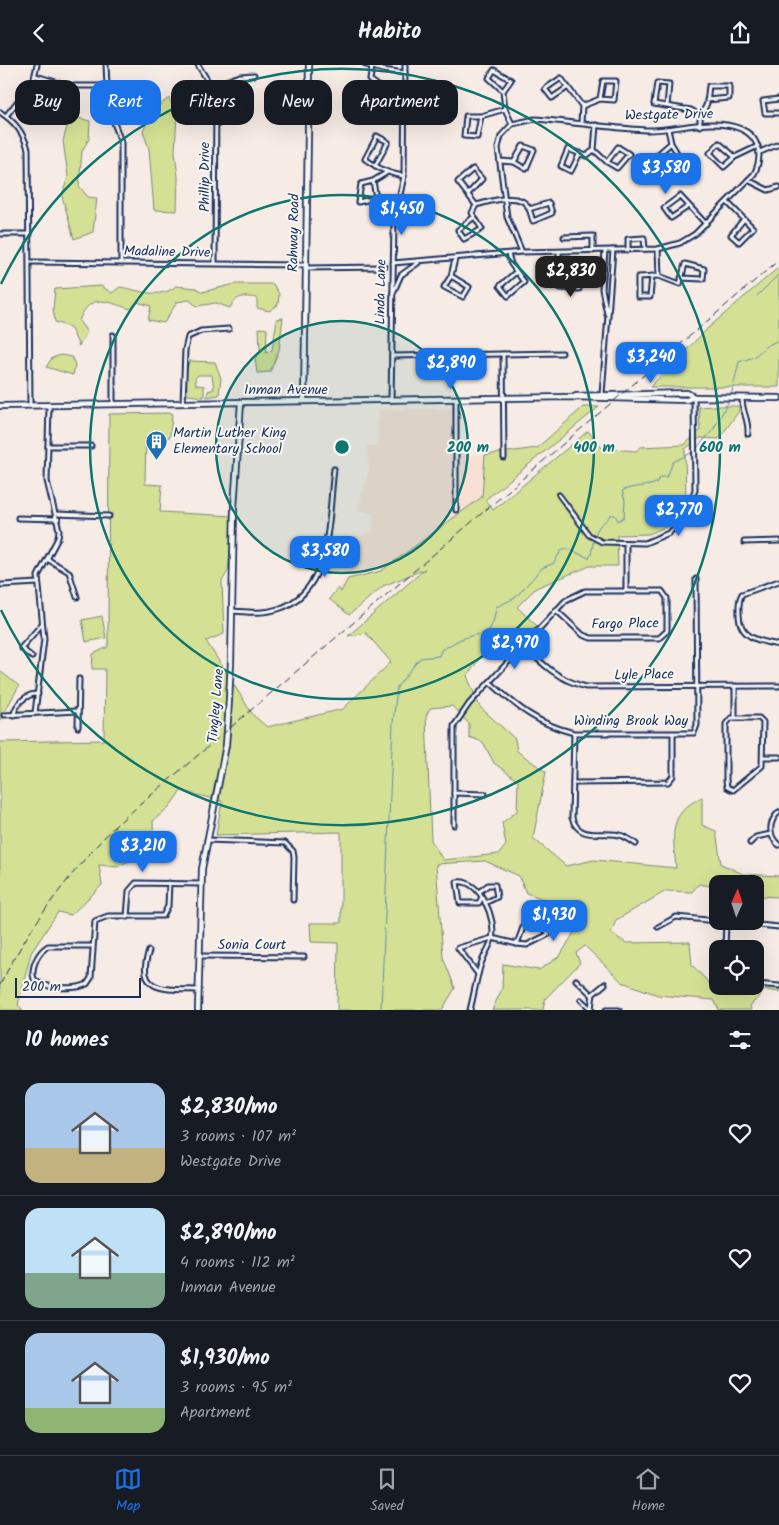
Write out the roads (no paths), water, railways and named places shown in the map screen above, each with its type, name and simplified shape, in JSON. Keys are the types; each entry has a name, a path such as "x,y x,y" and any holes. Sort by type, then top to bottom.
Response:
{"street":[{"path":"6,116 36,75 37,65"},
{"path":"106,65 106,80"},
{"name":"Phillip Drive","path":"198,65 207,80"},
{"name":"Rahway Road","path":"304,401 309,65"},
{"path":"366,65 405,73"},
{"name":"Linda Lane","path":"391,401 392,263 395,211 402,190 404,176 405,65"},
{"path":"370,80 372,67"},
{"path":"503,91 489,79 494,70 510,79 503,91 505,109 512,124 500,140 498,151 508,217 522,253"},
{"path":"36,75 69,86 90,86"},
{"path":"228,80 240,76 254,75"},
{"path":"568,87 552,98 545,89 561,78 568,87 582,106 581,123"},
{"path":"582,106 600,99 614,100 616,81 603,81 600,99"},
{"path":"667,106 668,84 657,83 654,104 667,106 691,109 699,115"},
{"path":"378,85 388,92 376,115 364,109 378,85"},
{"path":"700,126 699,115 707,100 709,86 729,86 729,98 707,100"},
{"path":"779,99 763,101 765,113 779,113"},
{"path":"481,116 477,137 464,136 466,116 481,116 505,109"},
{"path":"0,112 20,129 28,149 30,406"},
{"name":"Westgate Drive","path":"512,124 532,119 646,130 728,126 750,135 760,152"},
{"path":"115,125 121,142 121,262"},
{"name":"Phillip Drive","path":"215,263 216,125"},
{"path":"580,153 571,171 561,166 568,149 580,153 586,156 594,150 596,125"},
{"path":"668,129 672,143 679,156 663,166 656,157 672,143"},
{"path":"375,166 388,142 377,136 365,159 375,166 386,173 404,176"},
{"path":"734,157 719,143 710,153 724,167 734,157 758,146"},
{"path":"392,296 398,281 406,270 417,263 522,253 658,249 688,240 748,180 758,165 760,152 779,144"},
{"path":"500,161 514,162 526,169 534,150 523,146 514,162"},
{"path":"594,150 607,162 617,168 629,154 618,147 607,162"},
{"path":"468,194 482,179 473,169 458,183 476,205"},
{"path":"373,181 376,199 358,202 362,184 373,181 386,173"},
{"path":"748,180 768,190 779,187"},
{"path":"689,206 671,218 664,208 680,196 706,224"},
{"path":"476,205 506,199 522,201 529,209 533,221 552,213 548,203 529,209"},
{"path":"726,202 744,219 753,229 739,242 731,235 744,219"},
{"path":"474,217 458,230 464,239 482,229 472,213 476,205"},
{"path":"0,234 30,234"},
{"path":"564,237 593,236 593,251"},
{"path":"628,250 628,239 644,238 645,249"},
{"path":"658,249 660,276"},
{"path":"602,394 613,250"},
{"path":"604,251 602,289 608,319"},
{"path":"559,252 559,276 560,289 579,289 580,276 559,276"},
{"path":"508,254 516,272 524,282 508,296 500,286 516,272"},
{"path":"451,276 469,287 462,297 444,287 451,276 455,259"},
{"path":"392,263 433,261"},
{"name":"Madaline Drive","path":"30,262 215,263 384,267"},
{"path":"652,276 650,297 638,297 638,277 652,276 660,276 680,284 681,278 685,265 704,269 703,279 681,278"},
{"path":"183,403 185,350 188,337 201,331 229,329"},
{"path":"113,335 113,405"},
{"path":"503,353 504,458"},
{"path":"392,356 562,353"},
{"name":"Inman Avenue","path":"0,406 504,400 602,394 687,393 694,397"},
{"name":"Inman Avenue","path":"572,397 686,400 694,397 779,398"},
{"path":"559,495 591,537 596,540 608,543 644,543 657,540 669,533 684,519 695,491 694,397"},
{"path":"742,398 742,413 748,422 748,433"},
{"path":"456,400 456,510"},
{"name":"Tingley Lane","path":"198,1010 202,884 207,840 226,745 233,611 234,508 241,402"},
{"path":"36,713 44,639 38,576 58,539 57,516 47,481 49,406"},
{"path":"48,445 91,446"},
{"path":"233,611 268,611 283,607 296,600 313,582 323,559 334,469"},
{"path":"18,518 57,516 109,517"},
{"path":"744,542 779,541"},
{"path":"454,825 454,726 469,704 492,683 566,600 578,593 626,590 626,544"},
{"path":"46,559 69,572 77,597"},
{"path":"696,579 696,685"},
{"path":"779,581 742,594 739,600 740,628 758,640 779,645"},
{"path":"2,585 38,583"},
{"name":"Fargo Place","path":"556,610 587,637 659,638 668,631 667,598 665,594 657,590 626,590"},
{"path":"32,657 21,648 42,624"},
{"name":"Lyle Place","path":"524,646 557,675 568,682 586,687 779,686"},
{"path":"78,727 79,679"},
{"name":"Winding Brook Way","path":"492,683 528,715 559,729 574,733 673,735 696,732 696,685"},
{"path":"735,686 735,718"},
{"path":"14,715 18,704 32,693 38,693"},
{"path":"4,715 77,711"},
{"path":"728,719 763,719 764,757 762,766 736,789 727,787 726,724 728,719"},
{"path":"574,733 572,818 577,829 585,833 622,835 636,844"},
{"path":"573,783 668,782 672,776 673,735"},
{"path":"764,757 779,757"},
{"path":"454,793 485,794"},
{"path":"779,813 772,821 771,834 779,845"},
{"path":"750,843 756,837 771,834"},
{"path":"207,840 285,843 293,851 294,857 293,900"},
{"path":"127,917 129,891 133,885 140,882 202,884"},
{"path":"470,1010 478,974 492,938 489,913 485,903 482,897 479,892 466,882 457,882 460,903 479,903 482,897"},
{"path":"92,947 48,946 41,952 34,967 34,979 45,985 84,986 91,978 95,921 102,917 162,916 168,906 170,883"},
{"path":"479,892 488,885 495,885 497,897 485,903"},
{"path":"658,927 676,917 709,920"},
{"path":"478,974 458,948 492,938 517,944 528,945 549,934 541,925 526,919 517,944"},
{"path":"764,926 779,927"},
{"path":"149,951 145,971 148,982 167,989 199,990"},
{"name":"Sonia Court","path":"200,956 304,957"},
{"path":"576,980 592,995"},
{"path":"591,1009 592,995 605,984"},
{"path":"764,985 779,986"},
{"path":"581,1000 591,1009"},
{"path":"606,1010 619,1010"}],"waterway":[{"path":"757,296 779,274"},
{"path":"731,396 739,362 754,357 766,346 779,340"},
{"path":"696,449 713,430 730,399"},
{"path":"381,1010 393,723 397,687 420,658 439,656 441,650 459,640 485,633 489,630 496,607 515,598 542,568 554,563 562,549 568,549 589,558 600,525 610,515 615,515 618,521 624,517 625,500 622,491 653,484 661,477 667,477 673,462 693,452"}],"railway":[{"path":"0,985 37,921 66,882 115,826 779,260"}],"place":[{"name":"Martin Luther King Elementary School","path":"157,460"}]}
